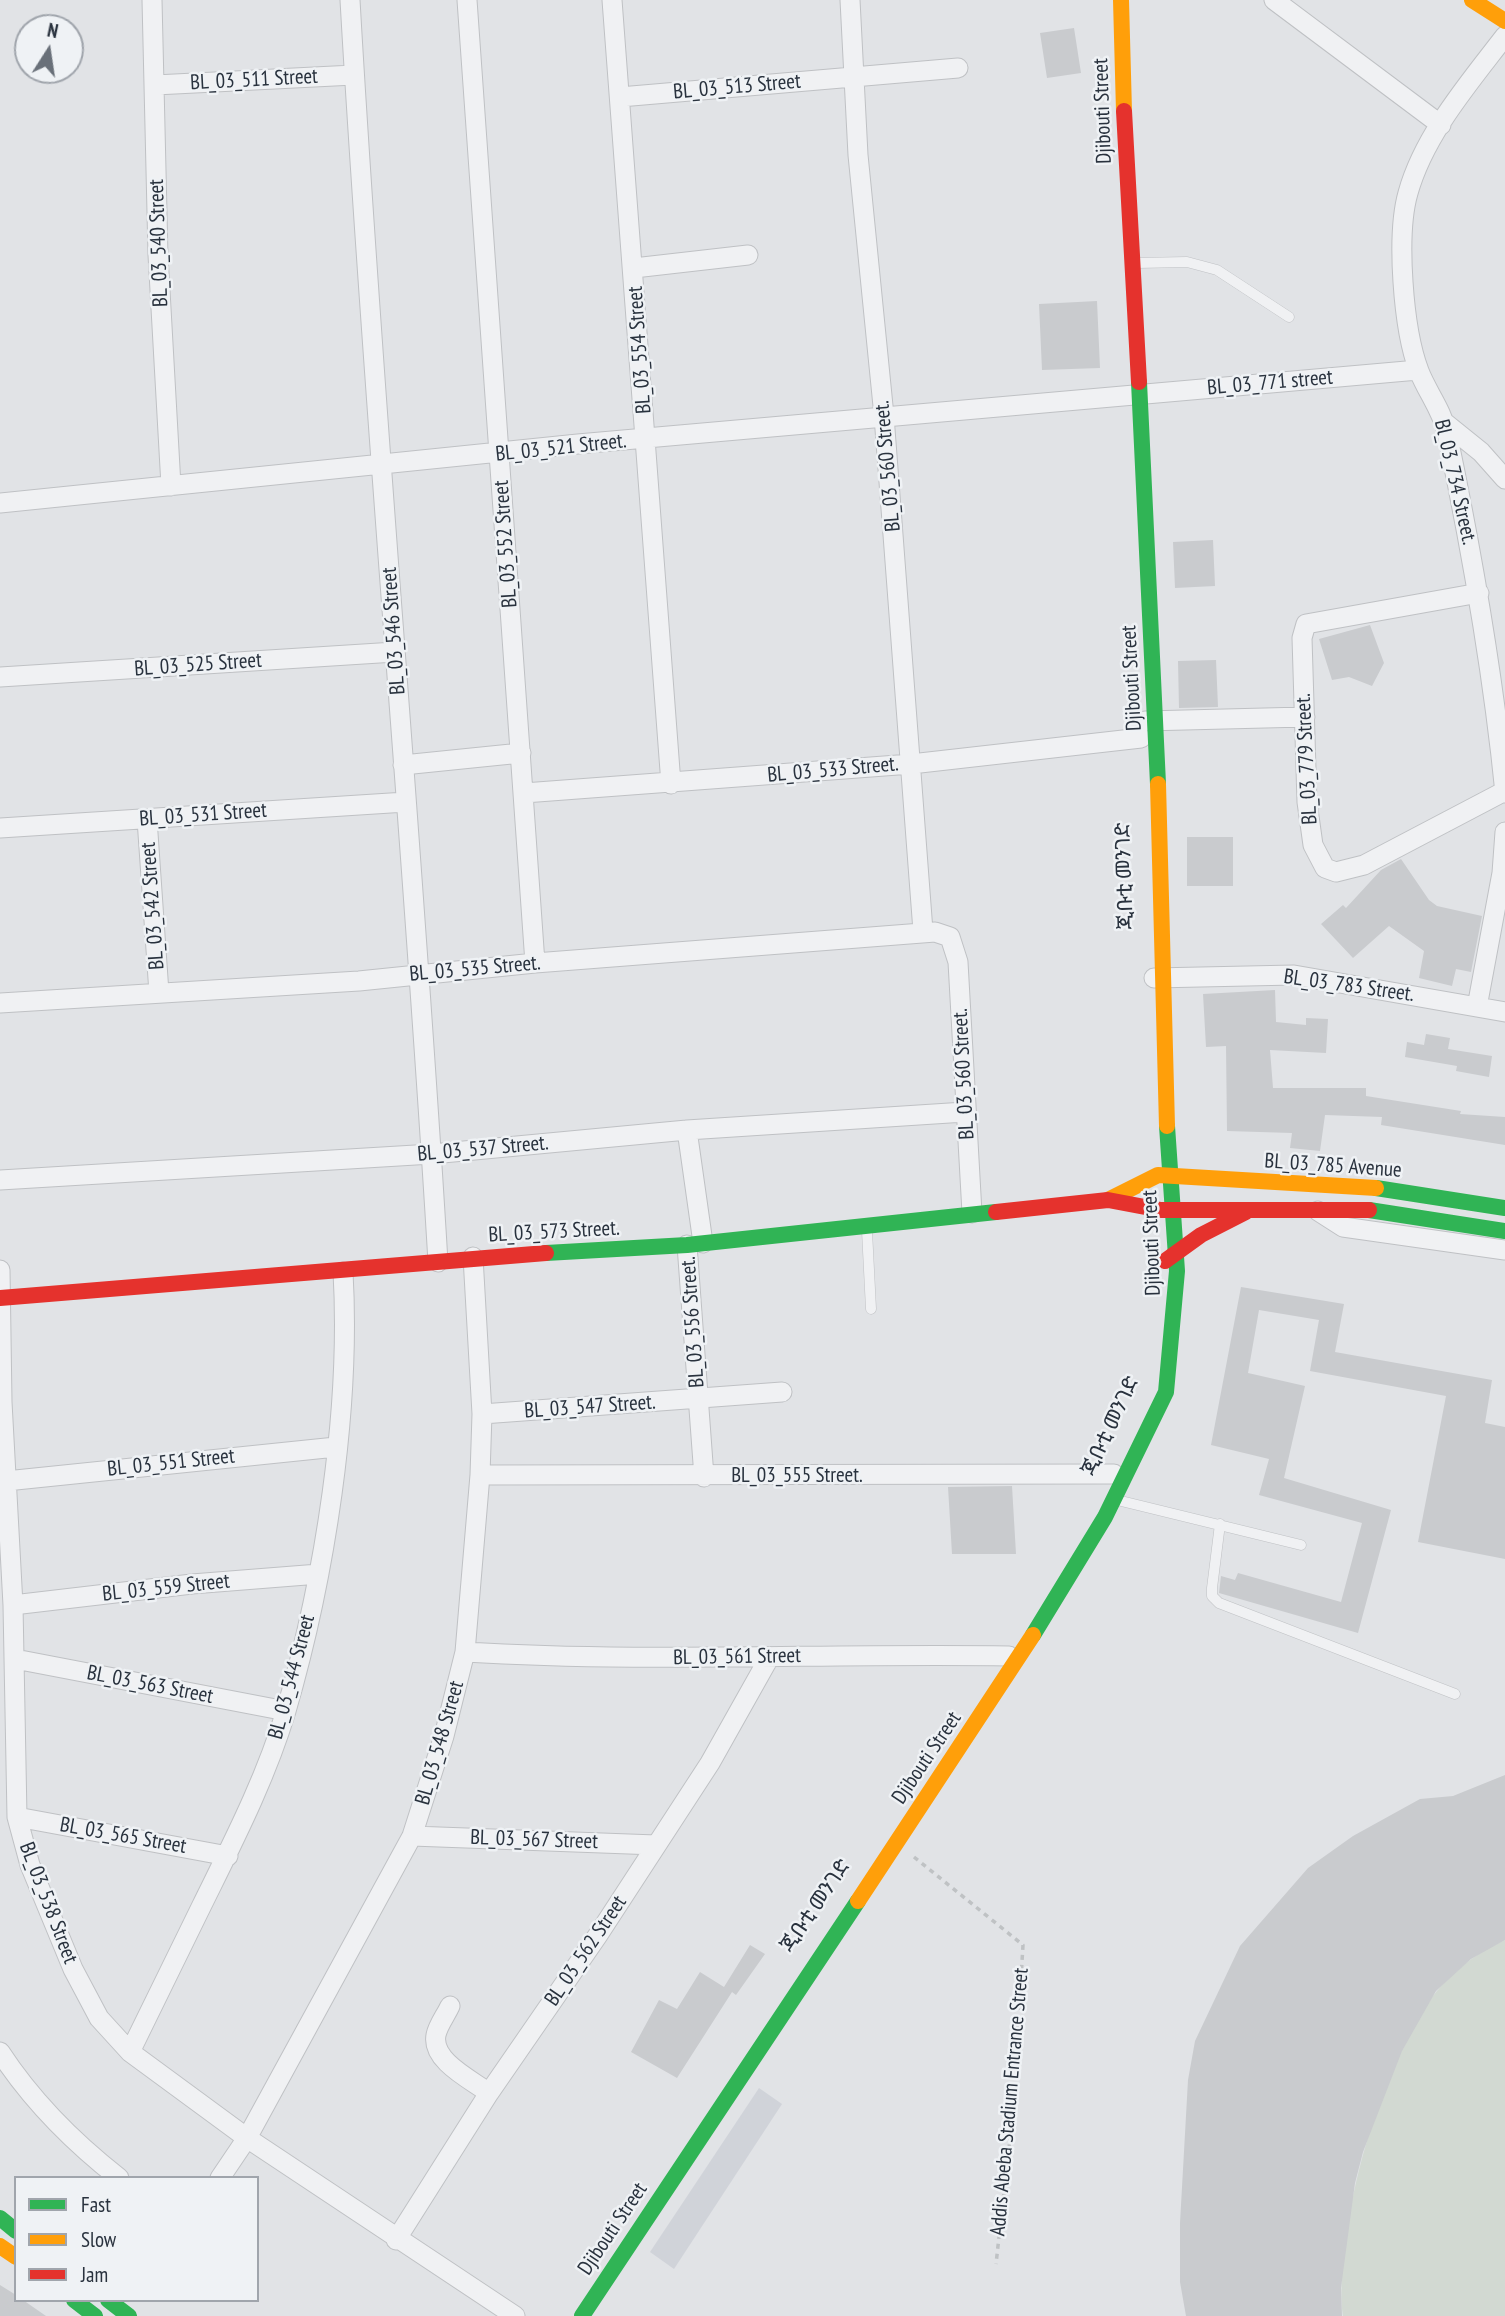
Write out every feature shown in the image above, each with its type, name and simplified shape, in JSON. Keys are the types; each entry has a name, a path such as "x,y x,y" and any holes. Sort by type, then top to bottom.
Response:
{"main road":[{"name":"Djibouti Street","path":"1111,0 1126,392 1144,553 1146,727 1161,834 1155,978 1168,1145 1164,1176"},
{"name":"Djibouti Street","path":"1121,0 1125,156 1133,263 1126,392"},
{"path":"1472,0 1505,21"},
{"name":"ጂቡቲ መንገድ","path":"569,2316 693,2136 1009,1656 1114,1474 1158,1377 1170,1257 1164,1176 1154,1125 1155,978 1146,727 1126,471"},
{"path":"1154,1125 1168,1145 1184,1160 1228,1180"},
{"path":"1108,1200 1164,1176"},
{"name":"BL_03_785 Avenue","path":"1164,1176 1388,1189 1505,1208"},
{"name":"BL_03_573 Street.","path":"0,1298 343,1272 473,1257 695,1244 1108,1200"},
{"name":"BL_03_785 Avenue","path":"1108,1200 1168,1210 1254,1208 1392,1212 1505,1231"},
{"path":"1170,1257 1214,1227 1254,1208"},
{"name":"Djibouti Street","path":"582,2316 1025,1649 1113,1499 1166,1392 1170,1257"},
{"path":"0,2218 14,2229"},
{"path":"77,2302 95,2316"},
{"path":"111,2302 129,2316"}],"street":[{"name":"BL_03_540 Street","path":"152,0 158,255 171,486"},
{"name":"BL_03_546 Street","path":"350,0 379,465 422,974 438,1262"},
{"name":"BL_03_552 Street","path":"467,0 535,963"},
{"name":"BL_03_554 Street","path":"612,0 671,784"},
{"name":"BL_03_560 Street.","path":"850,0 858,155 884,416 923,931"},
{"path":"1274,0 1441,125"},
{"name":"Bl_03_734 Street.","path":"1505,36 1422,155 1403,215 1404,297 1418,370 1445,423 1479,593 1493,680 1505,792"},
{"name":"BL_03_513 Street","path":"620,97 958,68"},
{"name":"BL_03_511 Street","path":"155,85 354,75"},
{"path":"634,268 748,255"},
{"name":"BL_03_771 street","path":"1126,392 1418,370"},
{"name":"BL_03_521 Street.","path":"0,503 1126,392"},
{"path":"1445,423 1481,452 1505,479"},
{"name":"BL_03_779 Street.","path":"1479,593 1306,624 1302,638 1307,803 1313,845 1325,867 1336,872 1364,865 1505,792"},
{"name":"BL_03_525 Street","path":"0,677 395,652"},
{"name":"BL_03_533 Street.","path":"524,793 911,764 1146,727 1306,718"},
{"path":"403,765 521,753"},
{"name":"BL_03_531 Street","path":"0,828 406,802"},
{"name":"BL_03_542 Street","path":"147,818 159,993"},
{"path":"1477,1007 1502,873 1505,832"},
{"name":"BL_03_535 Street.","path":"0,1003 422,974 923,931 950,937"},
{"name":"BL_03_560 Street.","path":"950,937 958,962 972,1213"},
{"name":"BL_03_783 Street.","path":"1155,978 1294,975 1505,1012"},
{"name":"BL_03_537 Street.","path":"0,1180 432,1154 687,1130 965,1112"},
{"name":"BL_03_556 Street.","path":"687,1130 695,1244 704,1476"},
{"path":"1314,1209 1343,1227 1505,1250"},
{"name":"BL_03_548 Street","path":"221,2176 247,2138 412,1836 444,1736 465,1652 480,1475 482,1414 473,1257"},
{"name":"BL_03_538 Street","path":"0,1270 6,1481 15,1659 17,1817 30,1865 73,1969 99,2018 130,2052 247,2138 396,2240 514,2316"},
{"name":"BL_03_544 Street","path":"130,2052 228,1856 286,1711 319,1574 336,1447 344,1373 343,1272"},
{"name":"BL_03_556 Street.","path":"699,1399 782,1392"},
{"name":"BL_03_547 Street.","path":"482,1414 699,1399"},
{"name":"BL_03_551 Street","path":"6,1481 336,1447"},
{"name":"BL_03_555 Street.","path":"480,1475 1114,1474"},
{"name":"BL_03_559 Street","path":"13,1605 192,1584 319,1574"},
{"name":"BL_03_561 Street","path":"465,1652 568,1658 769,1658 880,1654 1009,1656"},
{"name":"BL_03_562 Street","path":"396,2240 489,2092 710,1763 769,1658"},
{"name":"BL_03_563 Street","path":"15,1659 286,1711"},
{"name":"BL_03_565 Street","path":"17,1817 228,1856"},
{"name":"BL_03_567 Street","path":"412,1836 656,1845"},
{"path":"450,2006 436,2033 435,2045 442,2057 489,2092"},
{"path":"0,2052 17,2078 83,2150 116,2176"}],"lane":[{"path":"1133,263 1187,262 1217,270 1289,317"},
{"path":"867,1224 871,1309"},
{"path":"1113,1499 1301,1545"},
{"path":"1220,1524 1212,1588 1212,1596 1219,1603 1455,1694"}],"path":[{"name":"Addis Abeba Stadium Entrance Street","path":"888,1836 1023,1945 1013,2111 996,2264"}],"shaded area":[{"path":"1505,1940 1505,2316 1343,2316 1342,2281 1354,2193 1380,2100 1398,2057 1417,2020 1444,1983 1468,1961"},
{"path":"759,2088 782,2104 674,2269 650,2252"}],"building":[{"path":"1074,28 1081,73 1047,78 1040,33"},
{"path":"1097,301 1100,368 1042,370 1039,304"},
{"path":"1213,540 1215,586 1175,588 1173,542"},
{"path":"1370,625 1384,663 1372,686 1349,677 1332,680 1319,639"},
{"path":"1216,660 1218,707 1179,708 1178,661"},
{"path":"1187,837 1233,837 1233,886 1187,886"},
{"path":"1401,859 1429,900 1437,906 1482,916 1471,972 1456,969 1452,986 1419,978 1424,951 1389,926 1353,958 1321,924 1343,905 1346,908 1381,870"},
{"path":"1275,990 1276,1022 1306,1025 1306,1018 1328,1019 1326,1053 1270,1050 1273,1088 1366,1088 1366,1096 1461,1111 1460,1114 1505,1117 1505,1145 1381,1125 1382,1117 1325,1115 1320,1151 1290,1148 1292,1133 1227,1131 1226,1046 1206,1047 1203,994"},
{"path":"1426,1034 1450,1038 1448,1049 1492,1056 1489,1077 1456,1071 1457,1066 1405,1057 1407,1042 1424,1045"},
{"path":"1241,1287 1344,1304 1335,1352 1492,1380 1485,1423 1505,1427 1505,1559 1418,1542 1446,1396 1310,1371 1319,1320 1259,1310 1248,1373 1305,1386 1284,1478 1391,1510 1358,1633 1219,1593 1221,1576 1235,1580 1238,1573 1341,1602 1362,1523 1259,1495 1269,1459 1211,1445"},
{"path":"1012,1486 1016,1554 952,1554 948,1487"},
{"path":"1505,1775 1505,1940 1471,1959 1436,1991 1402,2051 1363,2152 1355,2183 1341,2288 1342,2316 1186,2316 1180,2282 1180,2223 1188,2080 1195,2041 1240,1946 1308,1868 1353,1836 1420,1799 1453,1796"},
{"path":"750,1945 765,1954 736,1995 732,1992 677,2078 631,2052 659,2000 677,2009 700,1972 724,1987"},
{"path":"0,2285 14,2294 14,2302 26,2302 46,2316 0,2316"}],"traffic: fast":[{"path":"1139,382 1158,784"},
{"path":"1033,1635 1105,1517 1166,1392 1177,1271 1167,1126"},
{"path":"1376,1188 1505,1208"},
{"path":"1369,1210 1505,1231"},
{"path":"546,1253 687,1245 996,1212"},
{"path":"582,2316 858,1901"},
{"path":"0,2218 14,2229"},
{"path":"77,2302 95,2316"},
{"path":"111,2302 129,2316"}],"traffic: slow":[{"path":"1121,0 1124,111"},
{"path":"1472,0 1505,21"},
{"path":"1158,784 1167,1126"},
{"path":"1108,1200 1158,1175 1376,1188"},
{"path":"858,1901 1033,1635"},
{"path":"0,2246 14,2256"}],"traffic: jam":[{"path":"1124,111 1139,382"},
{"path":"996,1212 1108,1200 1161,1210 1369,1210"},
{"path":"1165,1261 1201,1235 1246,1212"},
{"path":"0,1298 546,1253"}]}
